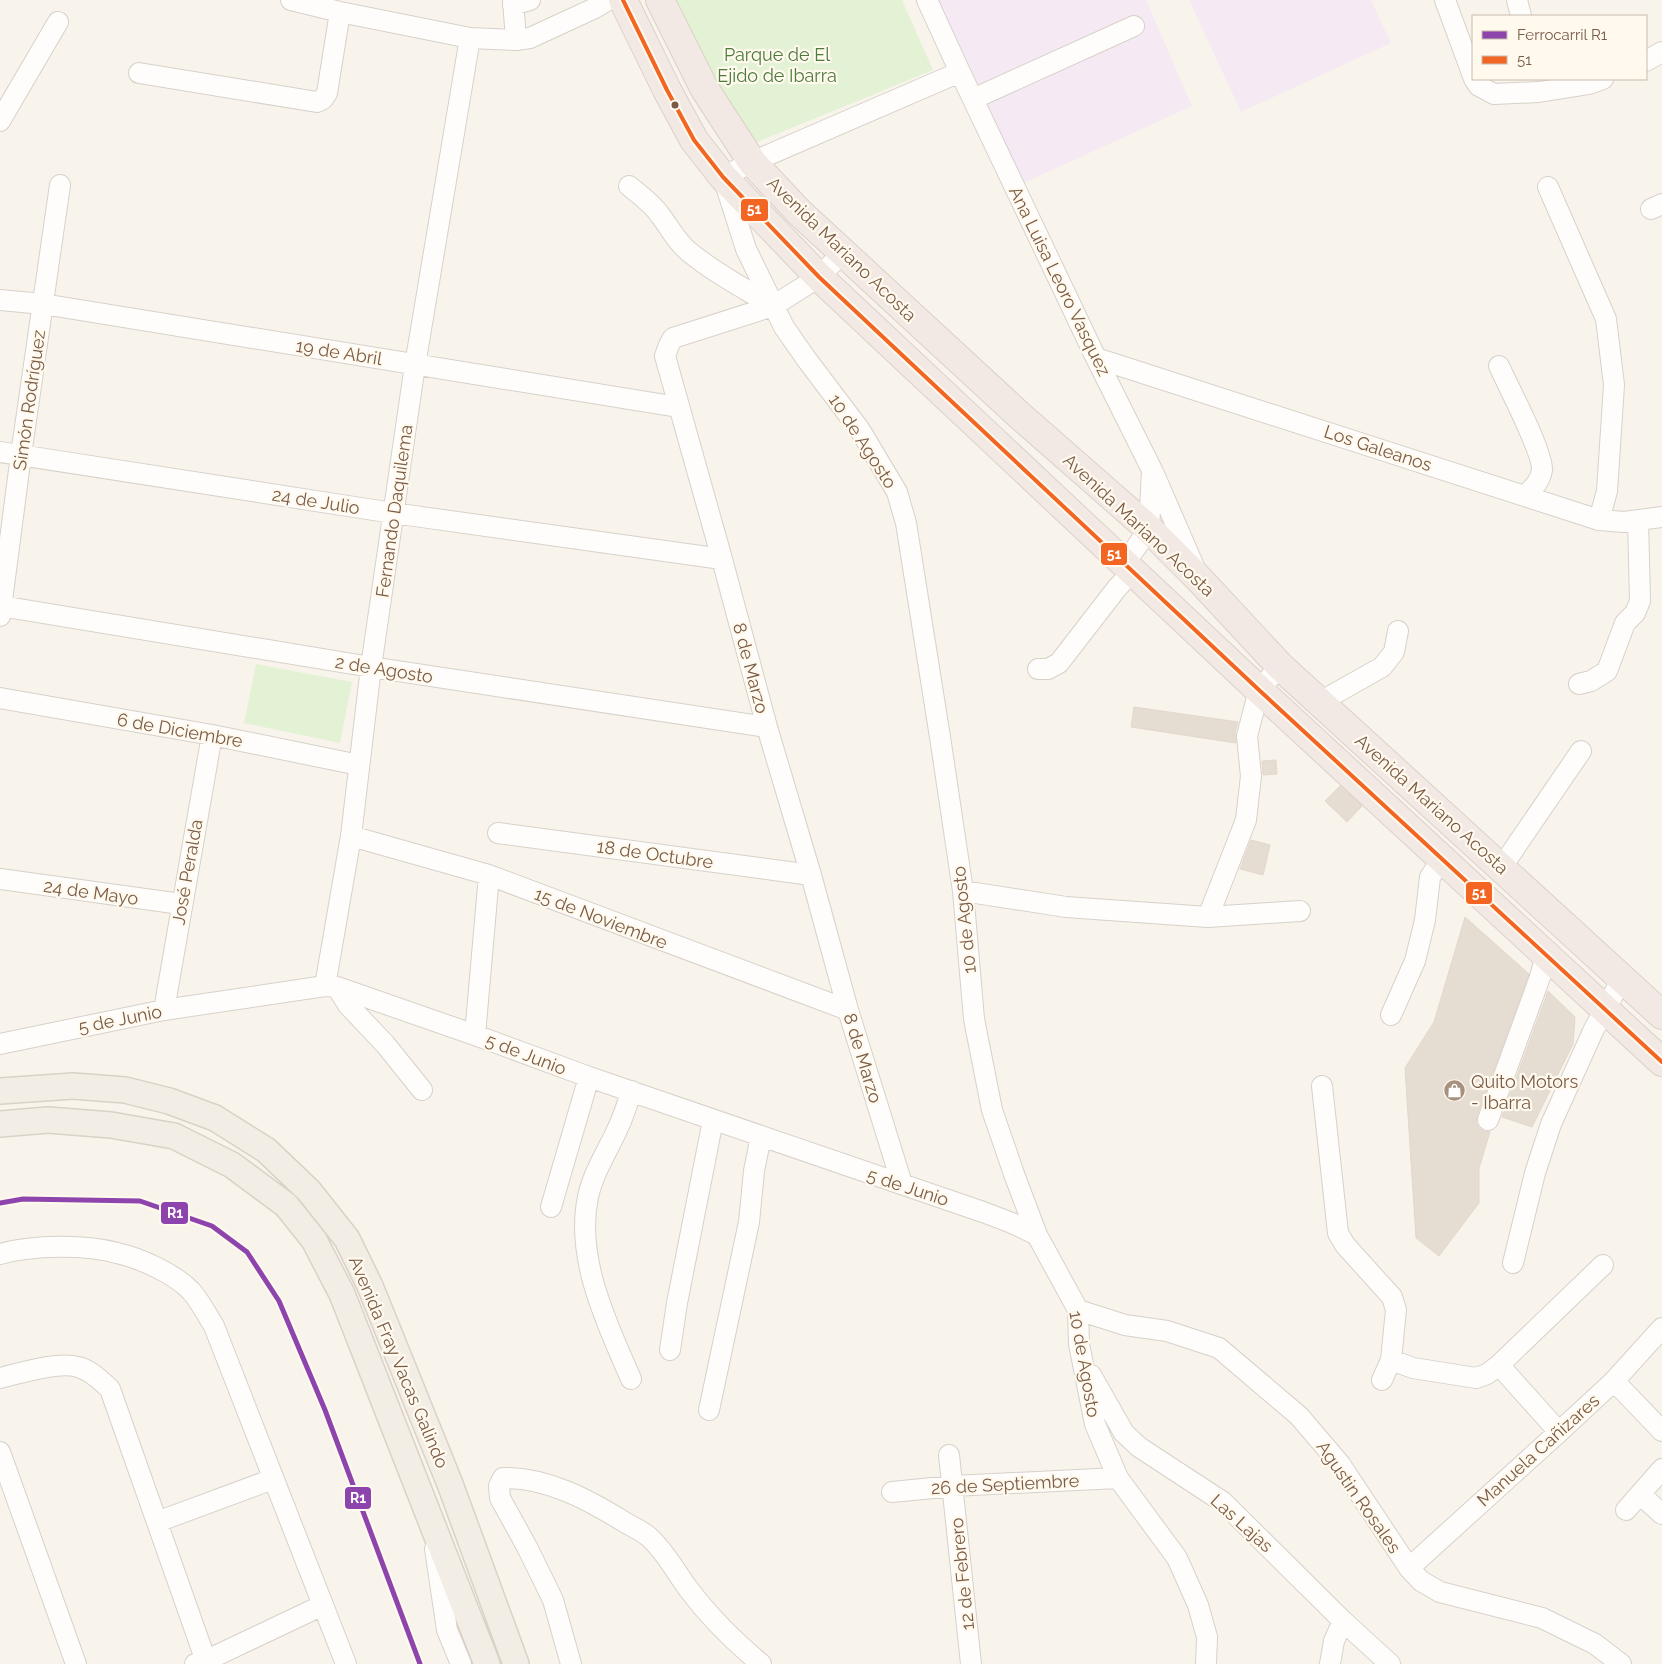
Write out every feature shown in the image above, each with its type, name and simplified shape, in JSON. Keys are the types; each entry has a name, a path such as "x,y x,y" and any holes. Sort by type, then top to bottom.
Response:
{"highway":[{"name":"Avenida Mariano Acosta","path":"623,0 694,140 723,177 819,277 1259,690 1662,1062"},
{"name":"Avenida Mariano Acosta","path":"660,0 704,88 752,162 799,212 1018,414 1149,529 1200,580 1280,666 1662,1015"}],"main road":[{"name":"Avenida Fray Vacas Galindo","path":"0,1091 73,1086 125,1090 170,1101 215,1118 266,1150 309,1191 347,1239 370,1286 450,1484 516,1664"},
{"name":"Avenida Fray Vacas Galindo","path":"0,1124 48,1120 111,1124 174,1136 232,1165 286,1205 314,1240 342,1294 487,1664"}],"street":[{"path":"291,0 340,12 470,38 516,40 530,38 608,0"},
{"name":"Ana Luisa Leoro Vasquez","path":"927,0 1096,358 1152,470 1149,529"},
{"path":"1445,0 1472,72"},
{"path":"1517,0 1521,15"},
{"path":"516,40 518,2"},
{"path":"139,73 317,102 323,99 327,93 340,12"},
{"path":"0,122 58,22"},
{"path":"973,99 1134,26"},
{"name":"Fernando Daquilema","path":"331,986 371,668 393,513 415,365 470,38"},
{"path":"1647,60 1662,52"},
{"path":"723,177 752,162 960,72"},
{"path":"1476,80 1479,86 1494,94 1537,85 1589,84 1600,80"},
{"name":"10 de Agosto","path":"723,177 746,248 784,327 860,430 897,492 906,523 963,891 974,1019 992,1110 1037,1235 1078,1310 1082,1358 1095,1424 1118,1478 1176,1558 1198,1606 1207,1637 1206,1664"},
{"name":"Simón Rodríguez","path":"1,611 21,455 60,185"},
{"path":"629,186 660,214 674,237 689,252 773,306"},
{"path":"1548,187 1606,319 1614,385 1607,491 1600,520"},
{"name":"8 de Marzo","path":"843,252 819,277 773,306 673,338 665,356 767,727 811,875 848,1010 902,1184"},
{"name":"19 de Abril","path":"0,300 43,304 678,407"},
{"name":"Los Galeanos","path":"1096,358 1600,520 1624,522 1662,517"},
{"path":"1499,366 1539,452 1542,469 1539,481 1525,496"},
{"name":"24 de Julio","path":"0,452 393,513 722,559"},
{"path":"1152,470 1200,580"},
{"path":"1579,684 1591,681 1607,671 1625,623 1635,613 1640,600 1638,521"},
{"path":"1038,669 1048,669 1059,663 1117,588 1149,529"},
{"name":"2 de Agosto","path":"1,611 767,727"},
{"path":"1320,702 1382,667 1394,652 1398,631"},
{"path":"1208,917 1246,820 1251,776 1246,736 1259,690 1280,666"},
{"name":"6 de Diciembre","path":"0,698 212,734 359,765"},
{"name":"José Peralda","path":"164,1010 212,734"},
{"path":"1500,868 1581,751"},
{"name":"18 de Octubre","path":"498,833 811,875"},
{"name":"15 de Noviembre","path":"351,836 489,875 848,1010"},
{"path":"1391,1015 1415,960 1423,928 1430,877 1442,859"},
{"path":"475,1035 489,875"},
{"name":"24 de Mayo","path":"0,879 182,904"},
{"path":"963,891 1066,906 1208,917 1300,912"},
{"path":"1488,1120 1546,954"},
{"path":"1513,1263 1535,1173 1551,1124 1604,1009 1622,979"},
{"path":"331,986 385,1044 422,1090"},
{"name":"5 de Junio","path":"0,1044 164,1010 331,986 844,1166 1005,1220 1037,1235"},
{"path":"551,1207 590,1077"},
{"path":"1322,1086 1338,1233 1345,1245 1392,1297 1396,1310 1391,1360 1382,1380"},
{"path":"631,1379 606,1323 588,1261 585,1225 588,1196 618,1129 632,1091"},
{"path":"670,1350 677,1303 713,1120"},
{"path":"709,1410 749,1222 754,1171 761,1136"},
{"path":"0,1254 16,1249 74,1247 117,1253 165,1271 191,1291 214,1326 346,1664"},
{"path":"1391,1360 1413,1368 1476,1378 1487,1374 1499,1365 1603,1266"},
{"name":"Agustin Rosales","path":"1078,1310 1125,1325 1167,1331 1219,1348 1305,1423 1340,1464 1409,1568 1421,1581 1440,1592 1542,1618 1595,1644 1620,1664"},
{"name":"Manuela Cañizares","path":"1409,1568 1614,1381 1662,1328"},
{"name":"Las Lajas","path":"1082,1358 1124,1433 1139,1447 1223,1502 1343,1621 1390,1664"},
{"path":"0,1378 63,1365 79,1367 91,1373 110,1389 157,1522 202,1663 323,1605"},
{"path":"1499,1365 1559,1432"},
{"path":"1614,1381 1662,1431"},
{"path":"0,1452 76,1664"},
{"name":"12 de Febrero","path":"948,1455 953,1486 971,1664"},
{"path":"1626,1510 1662,1469"},
{"path":"571,1664 553,1600 500,1498 499,1486 503,1478 520,1478 565,1490 614,1515 648,1536 664,1554 689,1590 718,1626 761,1664"},
{"name":"26 de Septiembre","path":"892,1492 953,1486 1118,1478"},
{"path":"157,1522 273,1479"},
{"path":"1640,1494 1662,1514"},
{"path":"430,1518 447,1630 461,1664"},
{"path":"1330,1664 1334,1641 1343,1621"}],"shaded area":[{"path":"938,0 1146,0 1192,106 1024,183"},
{"path":"1189,0 1371,0 1391,43 1241,112"}],"green space":[{"name":"Parque de El Ejido de Ibarra","path":"669,0 902,0 933,70 750,145"},
{"path":"256,664 352,682 340,743 244,723"}],"building":[{"path":"1134,707 1238,722 1235,733 1236,743 1131,727"},
{"path":"1276,760 1277,774 1263,775 1262,761"},
{"path":"1340,786 1362,806 1347,822 1325,801"},
{"path":"1251,840 1270,845 1263,875 1240,869"},
{"name":"Quito Motors - Ibarra","path":"1465,917 1529,974 1477,1116 1476,1123 1479,1128 1490,1132 1479,1168 1479,1203 1439,1256 1416,1238 1405,1068 1434,1022"},
{"path":"1548,991 1575,1017 1573,1044 1532,1127 1502,1117"}],"rail line":[{"name":"R1","path":"0,1203 23,1199 140,1201 212,1226 247,1252 279,1301 325,1410 420,1664"}],"transit line":[{"name":"51","path":"623,0 694,140 723,177 819,277 1259,690 1662,1062"}],"place":[{"name":"Quito Motors - Ibarra","path":"1455,1091"}]}
